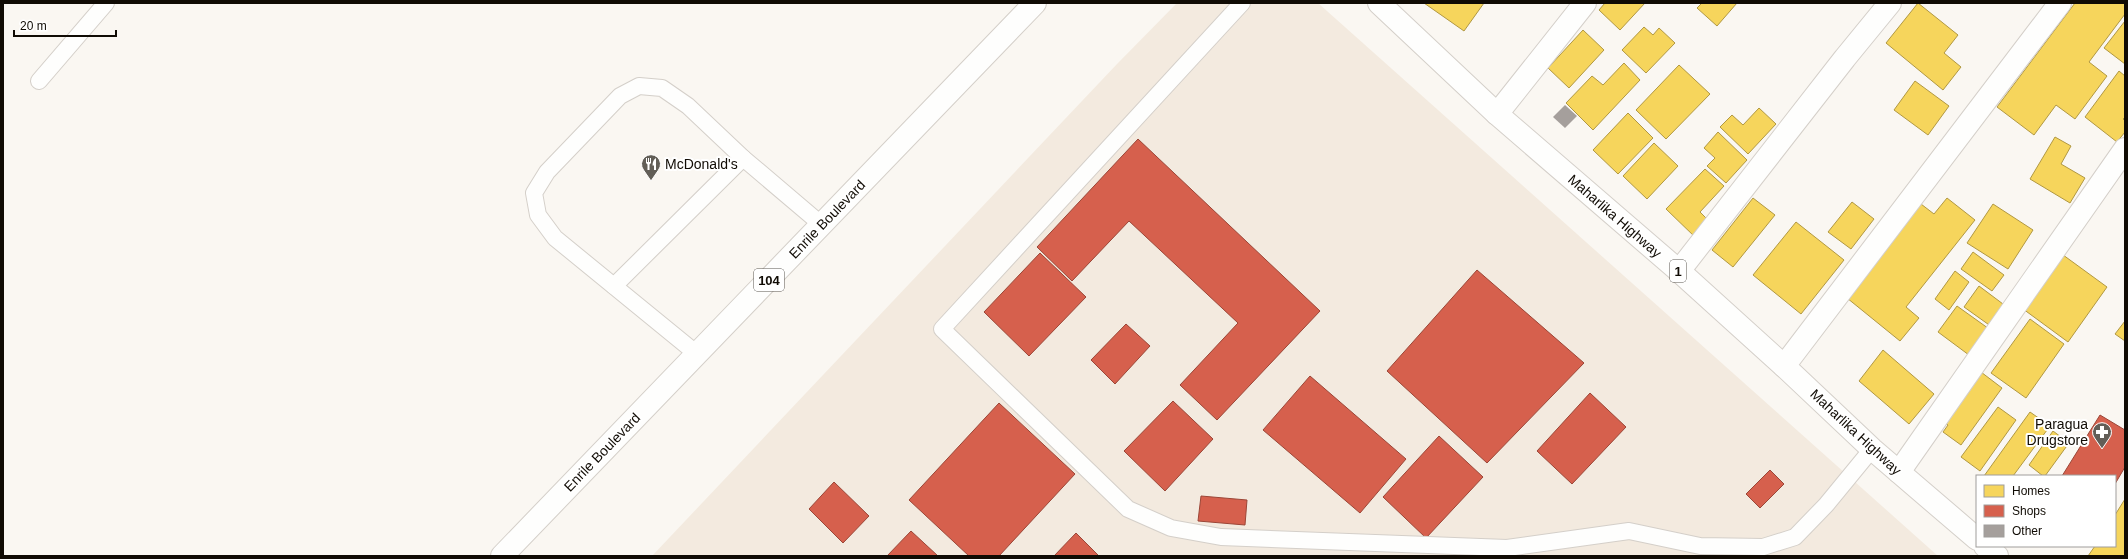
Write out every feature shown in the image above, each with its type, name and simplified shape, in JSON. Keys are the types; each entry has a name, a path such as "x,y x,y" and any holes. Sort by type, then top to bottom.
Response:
{"main road":[{"path":"1012,27 1019,3"},
{"name":"Enrile Boulevard","path":"502,556 1035,3"},
{"name":"Maharlika Highway","path":"1379,3 1497,114 1679,271 1784,366 1872,449 1976,538"},
{"path":"1497,114 1585,3"},
{"path":"1679,271 1840,64 1890,3"},
{"path":"1784,366 2060,3"},
{"path":"1899,472 2125,149"},
{"path":"1986,547 1997,556"}],"lane":[{"path":"39,81 106,3"},
{"path":"1242,3 942,329 1128,509 1171,528 1221,537 1507,548 1629,531 1700,546 1763,547 1795,537 1826,505 1872,449"},
{"path":"697,354 555,238 538,215 534,193 547,172 620,96 639,86 662,88 688,106 743,158 822,225"},
{"path":"614,286 743,158"}],"shaded area":[{"path":"1177,3 1318,3 1938,556 652,556 1117,64"}],"building: Homes":[{"path":"1424,3 1484,3 1464,31"},
{"path":"1605,3 1645,3 1620,30 1599,10"},
{"path":"1702,3 1737,3 1717,26 1697,8"},
{"path":"1918,3 1958,35 1944,53 1961,67 1943,90 1886,43"},
{"path":"2075,3 2125,3 2125,14 2089,62 2107,76 2075,119 2056,105 2034,135 1997,107"},
{"path":"2125,21 2125,64 2104,48"},
{"path":"1644,27 1653,35 1659,28 1675,43 1646,73 1622,50"},
{"path":"1583,30 1604,50 1569,88 1548,68"},
{"path":"1624,63 1640,80 1593,130 1566,103 1592,76 1603,85"},
{"path":"1679,65 1710,94 1666,139 1636,110"},
{"path":"2119,71 2125,76 2125,117 2123,119 2125,121 2125,132 2117,142 2085,117"},
{"path":"1915,81 1949,106 1928,135 1894,110"},
{"path":"1759,108 1776,124 1748,154 1720,127 1732,115 1743,125"},
{"path":"1628,113 1653,138 1618,174 1593,150"},
{"path":"1718,132 1747,160 1726,183 1707,166 1715,158 1704,148"},
{"path":"2055,137 2071,146 2061,164 2085,178 2070,203 2030,179"},
{"path":"1654,143 1678,166 1647,199 1623,176"},
{"path":"1705,169 1724,186 1700,212 1711,223 1696,238 1666,209"},
{"path":"1753,198 1775,215 1733,267 1712,250"},
{"path":"1947,198 1975,220 1906,307 1919,318 1900,341 1847,298 1921,204 1934,214"},
{"path":"1852,202 1874,219 1851,249 1828,232"},
{"path":"1993,204 2033,230 2008,269 1967,243"},
{"path":"1796,222 1844,260 1801,314 1753,275"},
{"path":"1973,252 2004,275 1992,291 1961,269"},
{"path":"2059,252 2107,287 2068,342 2019,306"},
{"path":"1955,271 1969,282 1949,310 1935,299"},
{"path":"1979,286 2007,307 1992,327 1964,307"},
{"path":"1957,306 1992,331 1973,358 1938,332"},
{"path":"2030,319 2064,344 2026,398 1991,373"},
{"path":"2125,321 2125,341 2115,334"},
{"path":"1883,350 1934,394 1909,424 1859,381"},
{"path":"1977,369 2002,388 1961,445 1943,432 1948,425 1940,420"},
{"path":"1998,407 2016,420 1980,471 1961,457"},
{"path":"2030,412 2050,426 2014,475 1985,475"},
{"path":"2053,431 2069,443 2046,475 2042,475 2029,465"},
{"path":"2125,499 2125,556 2088,556 2094,547 2116,547 2116,513"}],"building: Shops":[{"path":"1138,139 1320,311 1217,420 1180,385 1238,323 1129,221 1072,281 1037,247"},
{"path":"1040,253 1086,297 1029,356 984,312"},
{"path":"1477,270 1584,363 1487,463 1387,371"},
{"path":"1126,324 1150,346 1115,384 1091,360"},
{"path":"1310,376 1406,459 1360,513 1263,430"},
{"path":"1590,393 1626,427 1572,484 1537,451"},
{"path":"1173,401 1213,439 1165,491 1124,451"},
{"path":"999,403 1075,474 999,556 969,556 909,500"},
{"name":"Paragua Drugstore","path":"2100,415 2125,430 2125,467 2116,482 2116,475 2063,475"},
{"path":"1439,436 1483,477 1426,538 1383,497"},
{"path":"1770,470 1784,484 1760,508 1746,494"},
{"path":"834,482 869,516 843,543 809,509"},
{"path":"1201,496 1247,500 1245,525 1198,521"},
{"path":"911,531 938,556 887,556"},
{"path":"1076,533 1099,556 1054,556"}],"building: Other":[{"path":"1565,105 1577,116 1565,128 1553,117"}],"place":[{"name":"McDonald's","path":"651,181"},
{"name":"Paragua Drugstore","path":"2102,449"}]}
